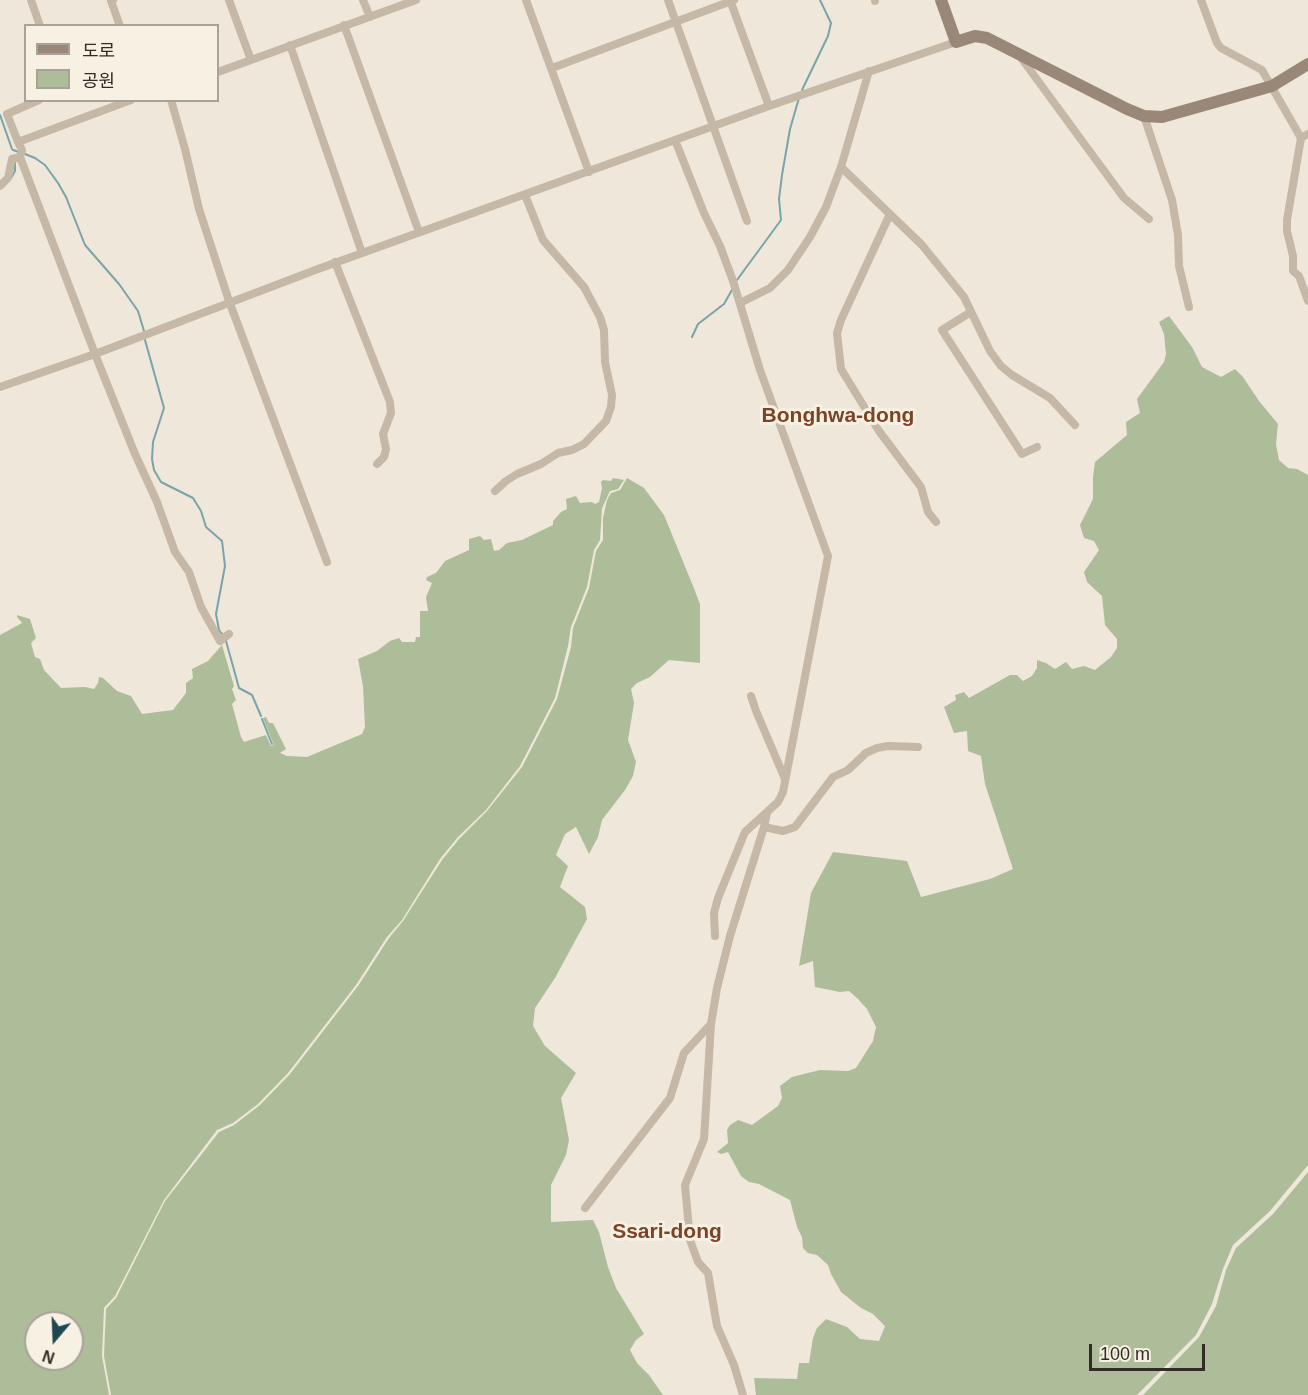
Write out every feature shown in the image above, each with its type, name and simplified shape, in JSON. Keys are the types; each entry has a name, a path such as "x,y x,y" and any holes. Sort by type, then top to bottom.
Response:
{"street":[{"path":"31,0 39,24"},
{"path":"113,0 111,1 119,24"},
{"path":"229,0 251,60"},
{"path":"363,0 369,17"},
{"path":"219,72 416,0"},
{"path":"526,0 589,172"},
{"path":"668,0 747,221"},
{"path":"552,68 732,0 769,106"},
{"path":"941,0 956,42"},
{"path":"1201,0 1217,43 1221,48 1262,70 1305,136 1287,220 1287,231 1293,256 1293,271 1299,276 1308,301"},
{"path":"344,25 419,232"},
{"path":"0,387 94,354 335,262 769,106 975,36 987,38 1144,116 1162,117 1272,86 1308,64"},
{"path":"290,45 362,253"},
{"path":"1017,53 1124,198 1149,219"},
{"path":"740,303 770,288 788,270 810,237 826,207 841,167 869,71"},
{"path":"34,102 7,114 18,154 94,354 157,502 175,552 189,572 201,607 220,641 229,634"},
{"path":"0,186 8,178 18,154 127,102"},
{"path":"172,102 199,209 229,301 327,562"},
{"path":"1144,116 1172,200 1178,235 1179,266 1189,307"},
{"path":"675,140 733,281 760,370 828,556 783,792 778,802 745,832 718,898 714,913 715,936"},
{"path":"841,167 922,245 964,297 990,351 1001,366 1050,398 1075,425"},
{"path":"495,491 517,474 541,464 558,453 584,444 606,421 611,407 612,395 606,362 604,330 600,317 584,287 543,240 525,195"},
{"path":"890,214 841,320 837,333 841,369 879,431 917,482 928,512 936,522"},
{"path":"335,262 390,402 391,412 383,434 386,449 384,457 377,464"},
{"path":"971,312 942,330 1022,454 1037,447"},
{"path":"751,696 785,779"},
{"path":"764,827 783,831 795,827 833,777 849,770 866,753 888,746 918,747"},
{"path":"743,1395 734,1365 717,1326 708,1274 698,1262 690,1240 685,1185 704,1139 711,1024 717,988 767,813"},
{"path":"585,1208 670,1098 684,1053 711,1024"}],"green space":[{"path":"1169,316 1192,347 1202,367 1221,377 1235,369 1243,377 1278,424 1276,444 1279,460 1288,468 1297,469 1308,475 1308,1165 1270,1211 1233,1245 1212,1304 1196,1335 1137,1395 756,1395 754,1378 797,1379 799,1363 809,1363 813,1338 817,1328 826,1319 847,1327 860,1339 879,1341 885,1326 873,1314 861,1308 841,1292 828,1265 817,1255 808,1253 803,1248 802,1237 790,1200 759,1184 749,1182 741,1176 728,1152 721,1154 717,1152 728,1143 727,1130 730,1125 738,1120 752,1125 778,1106 782,1098 780,1086 792,1077 820,1070 848,1071 856,1068 873,1041 876,1027 867,1009 858,999 849,991 840,992 815,987 813,961 799,966 811,893 833,852 907,861 921,897 990,879 1013,869 985,784 981,756 968,751 967,731 954,733 944,707 956,700 955,695 964,692 969,698 1010,675 1017,675 1023,681 1032,676 1037,668 1037,660 1055,669 1066,662 1072,669 1084,666 1095,670 1111,657 1117,648 1117,639 1105,625 1102,596 1087,582 1084,572 1099,550 1094,541 1084,538 1080,525 1093,499 1095,462 1127,435 1126,422 1140,413 1137,399 1164,362 1166,354 1164,334 1159,322"},
{"path":"613,478 624,480 618,489 610,491 602,508 600,540 594,550 587,587 571,627 555,698 520,766 486,810 458,837 440,859 402,920 387,937 356,985 288,1073 258,1104 233,1123 217,1130 164,1200 115,1296 104,1308 102,1356 109,1395 0,1395 0,635 22,623 17,615 30,619 36,638 31,643 35,657 40,659 44,670 61,688 94,689 99,677 103,678 117,691 131,696 142,714 173,710 186,693 186,683 193,678 192,669 208,661 222,645 234,686 232,689 236,700 232,704 244,742 266,735 271,746 274,745 263,718 266,717 269,723 273,723 286,749 280,753 287,756 307,757 362,734 365,727 363,686 358,659 377,651 390,641 399,638 402,642 415,642 416,637 420,637 420,611 428,611 426,597 432,583 426,580 427,577 436,573 445,561 469,550 469,539 480,536 484,540 491,539 494,551 499,550 507,543 522,540 553,525 553,521 567,509 566,499 576,496 580,503 599,502 603,480 611,481"},
{"path":"627,478 644,488 664,515 693,586 700,604 700,663 669,660 650,677 637,683 631,689 634,703 628,740 636,762 633,776 602,820 598,837 589,854 576,827 565,834 556,855 568,866 560,887 585,907 587,919 555,978 535,1008 533,1026 545,1046 576,1073 561,1098 569,1140 566,1155 551,1185 551,1222 593,1220 599,1232 616,1288 644,1334 636,1340 630,1350 637,1363 663,1395 111,1395 104,1356 106,1309 116,1298 165,1201 219,1132 234,1125 260,1105 290,1074 358,986 442,860 487,811 522,767 557,699 571,647 573,628 589,588 596,551 603,540 603,518 607,500 611,493 620,490"},
{"path":"1308,1172 1308,1395 1143,1395 1199,1337 1216,1306 1226,1270 1236,1248 1273,1214"}],"waterway":[{"path":"802,90 828,36 831,23 820,0"},
{"path":"737,280 781,220 779,199 782,175 790,129 799,98"},
{"path":"0,115 12,149"},
{"path":"13,150 19,152"},
{"path":"25,154 45,165 58,183 85,245 119,284 138,311 144,331"},
{"path":"11,178 15,171 15,161"},
{"path":"692,337 698,324 724,304 733,288"},
{"path":"145,340 164,408 153,442 154,470 161,482 193,498 201,511 206,527 222,541 225,566 216,614 219,630 223,635"},
{"path":"226,641 239,688 252,695 261,716"},
{"path":"262,719 272,744"}],"district":[{"name":"Bonghwa-dong","path":"838,416"},
{"name":"Ssari-dong","path":"667,1232"}]}
